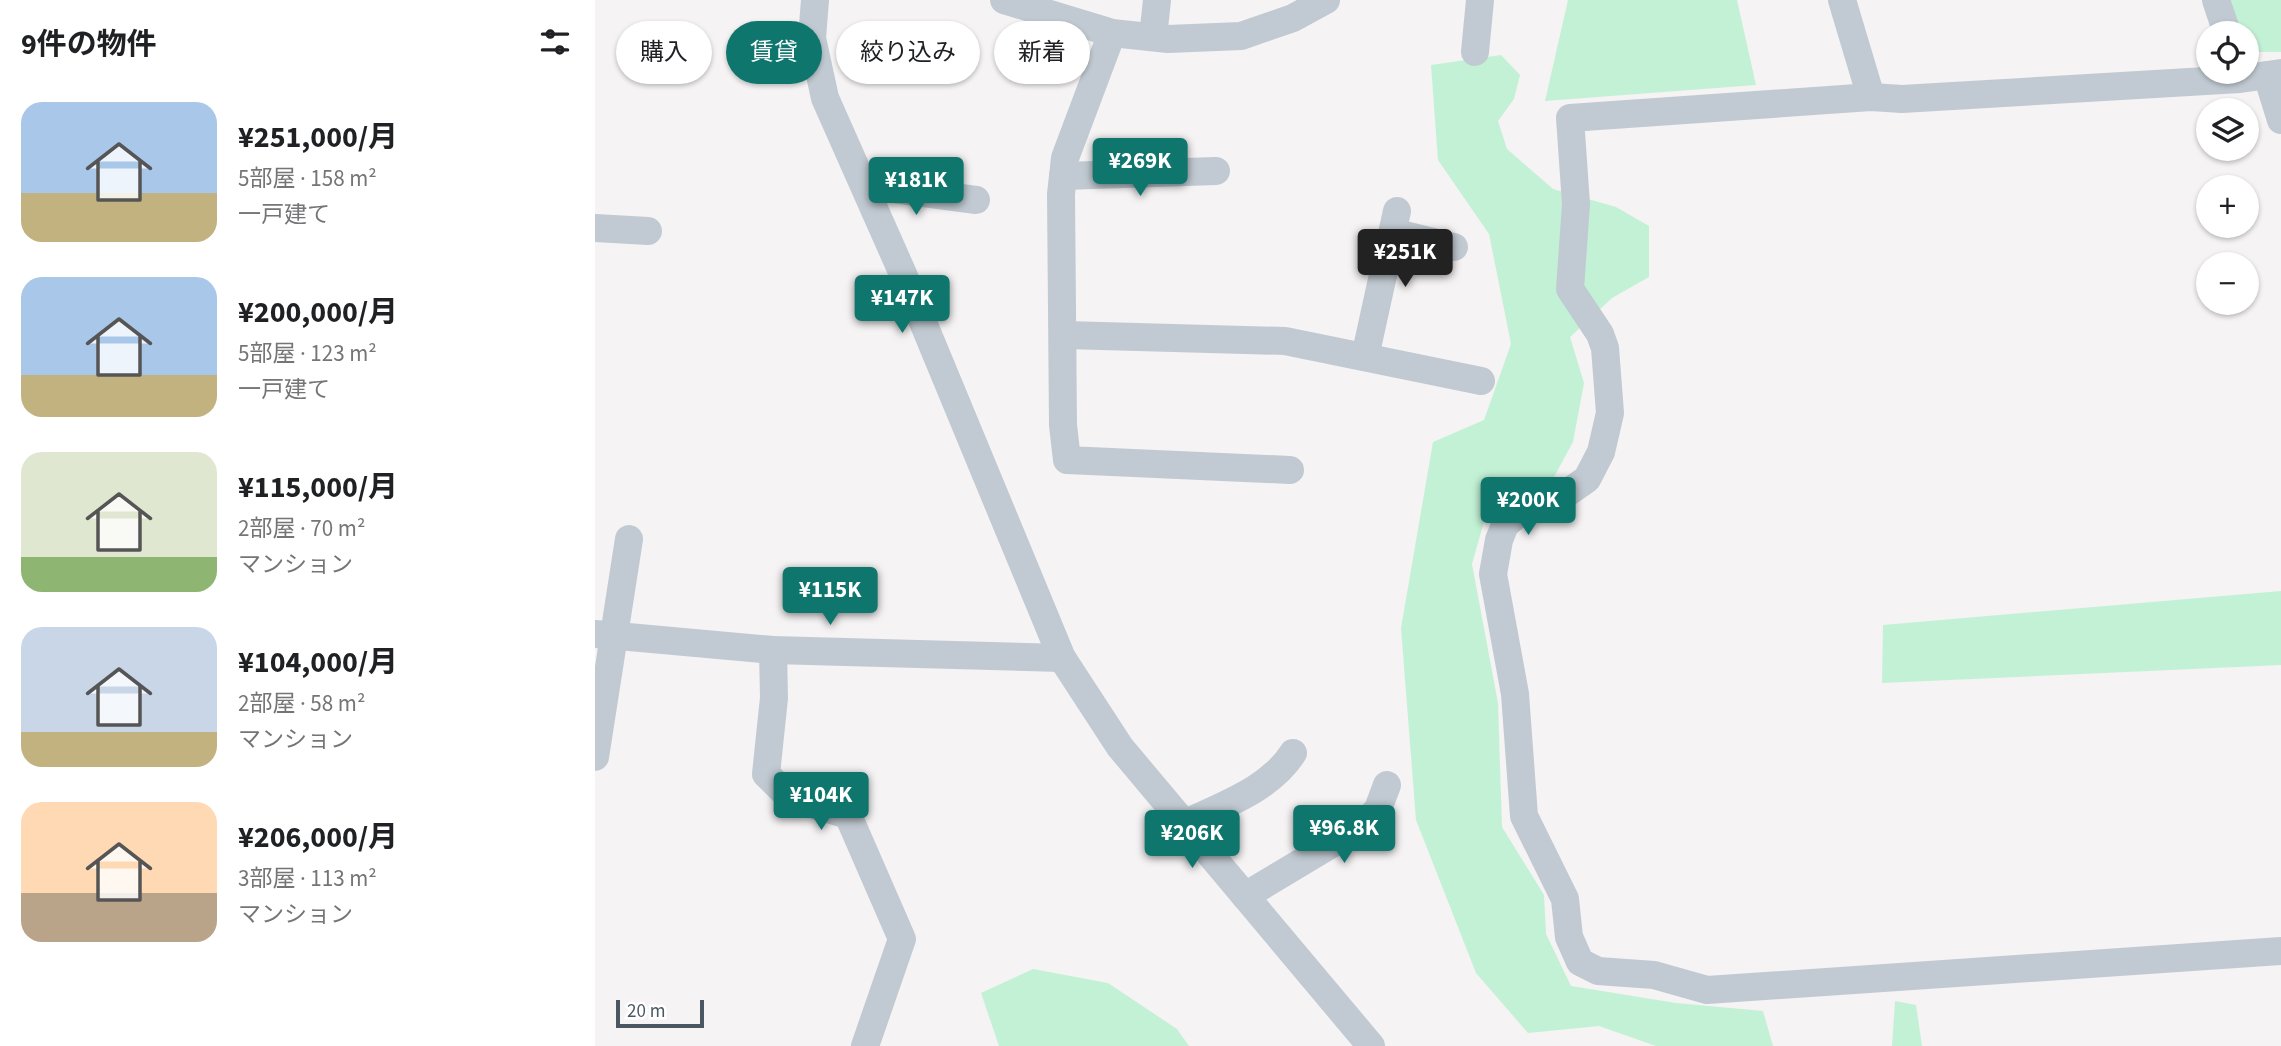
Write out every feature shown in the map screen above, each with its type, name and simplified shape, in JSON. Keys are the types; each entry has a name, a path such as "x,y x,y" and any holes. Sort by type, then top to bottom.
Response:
{"street":[{"path":"815,0 813,38 825,98 1062,658 1120,747 1245,896 1357,1041"},
{"path":"1153,37 1157,0"},
{"path":"1011,1 1112,33 1153,37 1241,36 1293,18 1325,0"},
{"path":"1475,52 1480,0"},
{"path":"1842,0 1871,97"},
{"path":"2216,0 2223,21"},
{"path":"1112,33 1065,158 1063,176 1063,425 1067,460 1290,470"},
{"path":"2196,79 1902,99 1871,97 1570,118 1576,204 1570,289 1600,334 1605,348 1610,413 1601,452 1587,480 1560,498 1521,511 1505,525 1499,540 1493,574 1515,694 1524,816 1565,899 1569,937 1580,962 1598,971 1654,975 1707,990 2281,951"},
{"path":"2259,79 2281,120"},
{"path":"1063,176 1216,171"},
{"path":"864,185 976,200"},
{"path":"1365,357 1395,222 1454,247"},
{"path":"595,228 648,231"},
{"path":"1065,335 1285,341 1481,381"},
{"path":"595,757 604,635 629,539"},
{"path":"604,635 773,650 1062,658"},
{"path":"773,650 774,698 766,774 789,797 848,815 902,939 865,1046"},
{"path":"1184,824 1260,787 1282,769 1293,753"},
{"path":"1245,896 1365,824 1378,809 1387,785"}],"green space":[{"path":"1568,0 1737,0 1756,85 1545,101"},
{"path":"2226,0 2281,0 2281,52 2259,52 2259,21 2232,21"},
{"path":"1501,55 1520,75 1514,99 1498,121 1507,149 1553,189 1616,207 1649,226 1649,277 1612,298 1570,337 1584,383 1573,442 1554,477 1515,487 1487,511 1472,564 1498,703 1502,827 1544,895 1546,934 1571,986 1676,1003 1763,1011 1773,1046 1656,1046 1599,1026 1528,1033 1476,973 1416,820 1401,628 1433,442 1484,420 1511,344 1489,234 1438,160 1431,65"},
{"path":"2281,591 2281,665 1882,683 1883,625"},
{"path":"1033,969 1108,983 1177,1029 1189,1046 999,1046 981,993"},
{"path":"1895,1001 1916,1005 1922,1046 1892,1046"}]}
